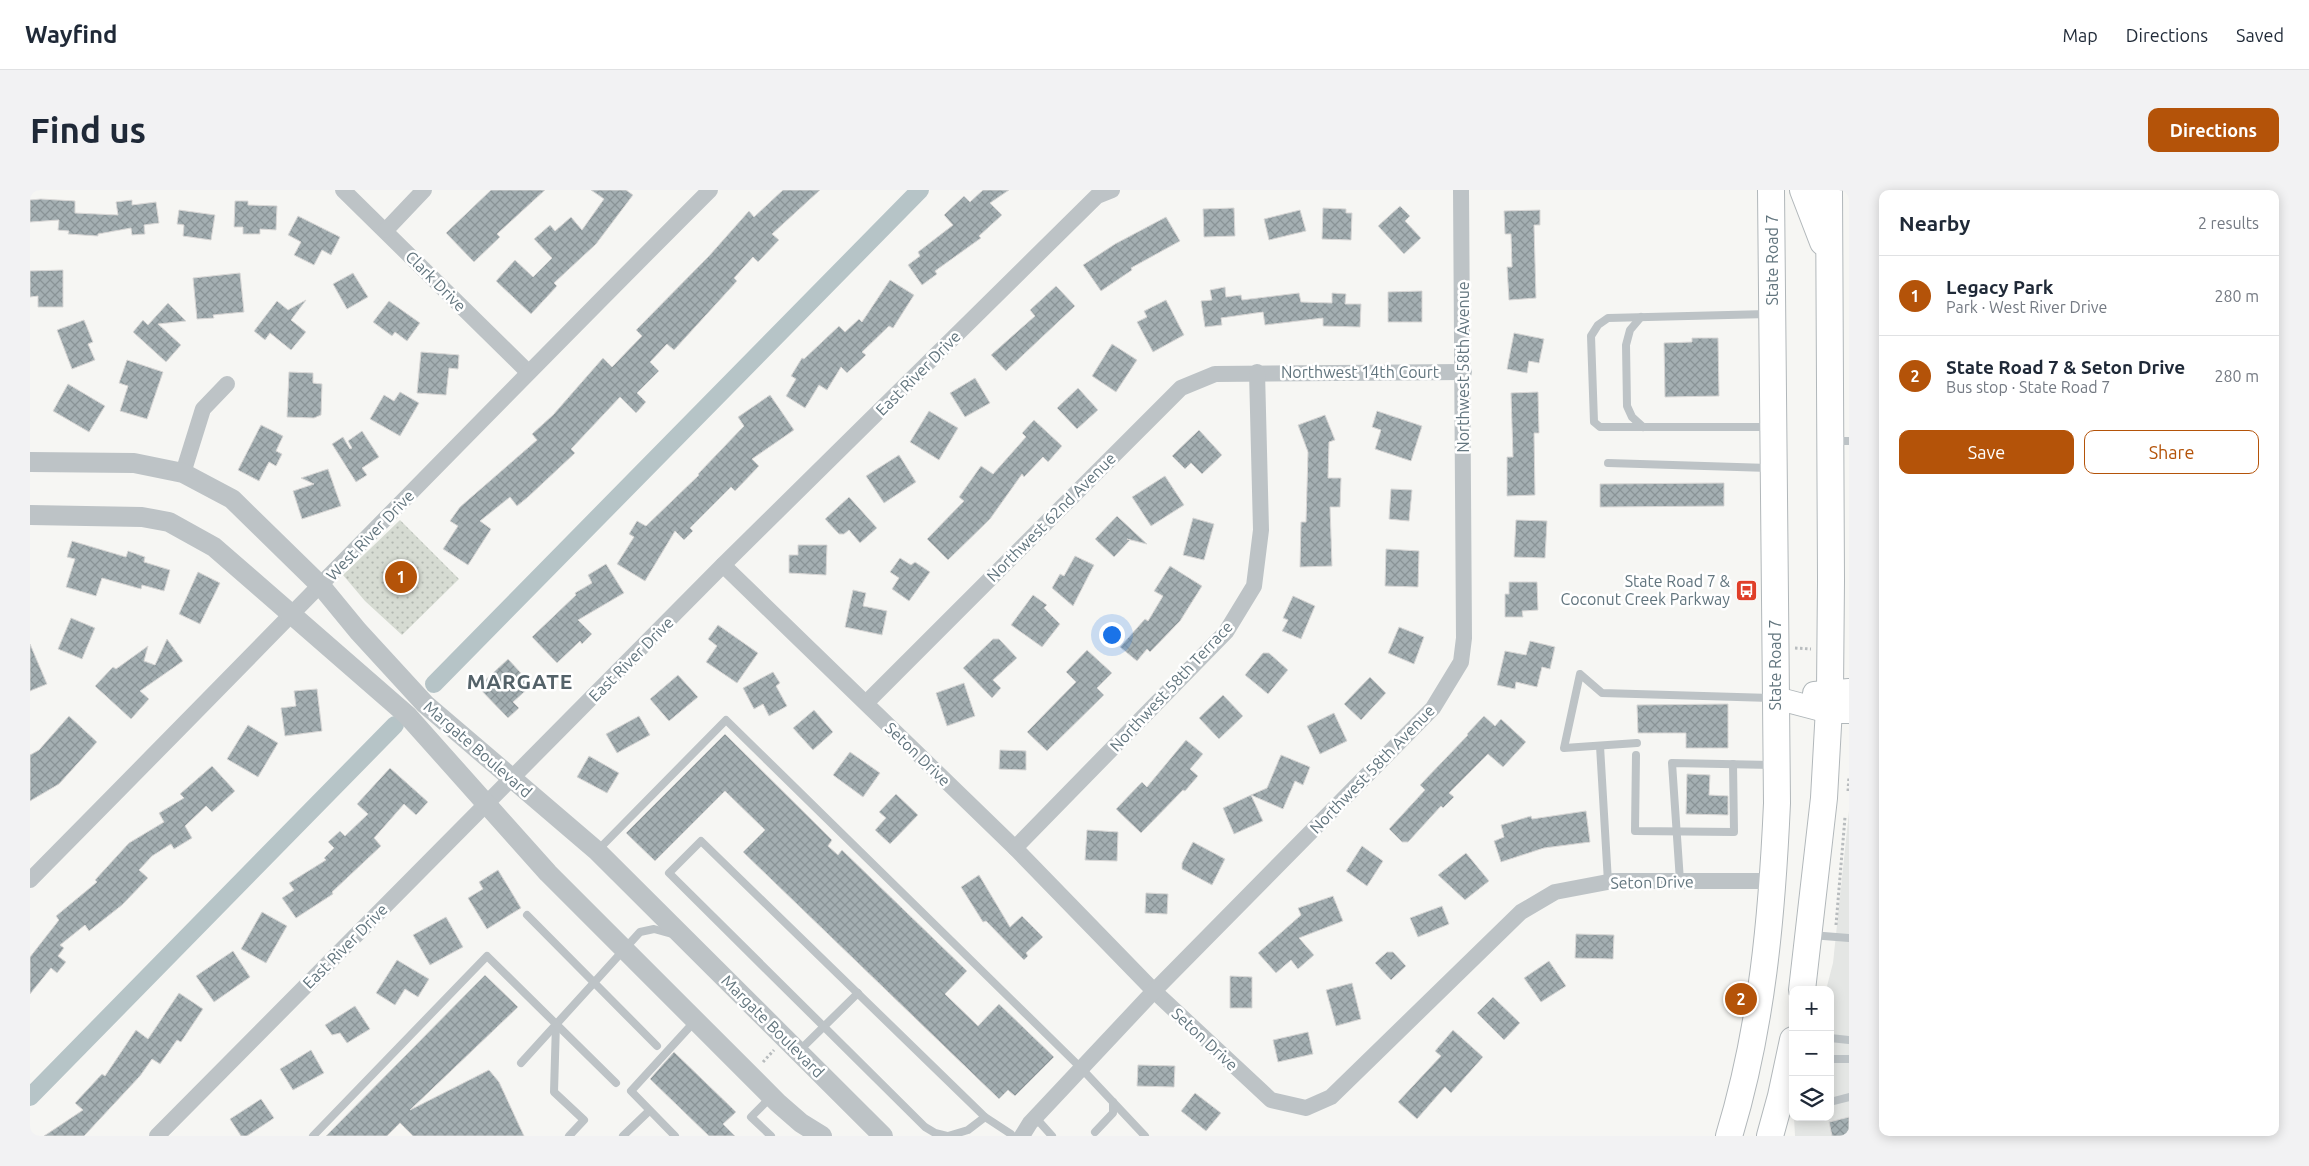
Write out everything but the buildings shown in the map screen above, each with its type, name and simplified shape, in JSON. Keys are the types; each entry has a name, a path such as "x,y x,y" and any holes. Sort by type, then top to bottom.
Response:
{"main road":[{"name":"State Road 7","path":"1729,1136 1738,1105 1760,1002 1773,881 1776,698 1771,190"},
{"path":"1802,190 1830,259"},
{"path":"1803,986 1822,936 1824,798 1839,701 1840,441 1830,259 1829,190"},
{"path":"1776,698 1839,701"},
{"path":"1777,1121 1789,1060"}],"street":[{"name":"Clark Drive","path":"344,190 528,372"},
{"path":"386,230 424,190"},
{"name":"West River Drive","path":"30,880 293,615 528,372 710,190"},
{"name":"East River Drive","path":"157,1136 723,565 1097,196 1112,190"},
{"name":"Northwest 58th Avenue","path":"1021,1129 1433,708 1461,662 1464,638 1464,372 1461,190"},
{"name":"Northwest 14th Court","path":"1257,372 1464,372"},
{"name":"Northwest 62nd Avenue","path":"866,703 1181,388 1216,374 1257,372"},
{"name":"Northwest 58th Terrace","path":"1015,848 1226,632 1254,586 1261,530 1257,372"},
{"path":"183,473 203,409 227,384"},
{"name":"Margate Boulevard","path":"30,462 134,463 183,473 232,499 321,586 358,631 425,704 597,851 883,1136"},
{"name":"Margate Boulevard","path":"30,515 142,517 169,522 214,547 407,715 554,879 623,950 772,1096 801,1122 822,1136"},
{"name":"Seton Drive","path":"723,565 1015,848 1154,991 1271,1100 1306,1108 1331,1097 1521,912 1555,892 1608,882 1773,881"}],"lane":[{"path":"1772,313 1608,318 1598,325 1591,336 1594,422 1600,427 1773,427"},
{"path":"1641,317 1630,330 1626,345 1627,406 1632,417 1643,427"},
{"path":"1608,463 1774,468"},
{"path":"1636,743 1564,748 1580,674 1602,692 1776,698"},
{"path":"597,851 726,720 1081,1068 1145,1136"},
{"path":"1600,746 1608,882"},
{"path":"1636,755 1636,831 1734,832 1733,764"},
{"path":"1680,881 1672,763 1776,765"},
{"path":"985,1116 968,1130 948,1136 935,1133 925,1127 669,873 702,841 985,1116 1021,1129 1052,1136"},
{"path":"527,915 657,1046"},
{"path":"521,1063 640,932 647,929 662,930 685,938"},
{"path":"1822,936 1849,938"},
{"path":"313,1136 487,956 616,1083"},
{"path":"798,1051 858,993"},
{"path":"675,1136 631,1091 695,1021"},
{"path":"556,1023 554,1092 584,1120 569,1136"},
{"path":"1834,1038 1849,1040"},
{"path":"1834,1060 1849,1059"},
{"path":"771,1136 751,1116 772,1096"},
{"path":"1834,1101 1849,1097"},
{"path":"1095,1132 1112,1113 1113,1102"},
{"path":"623,1136 649,1111"}],"path":[{"path":"1847,794 1849,776"},
{"path":"1822,936 1846,812"},
{"path":"757,1068 779,1046"}],"shaded area":[{"path":"400,520 459,579 402,635 365,601 343,575"},
{"path":"1849,811 1849,1136 1795,1136 1794,1121 1834,1121 1834,986 1827,986 1833,963"}],"waterway":[{"path":"434,684 920,190"},
{"path":"30,1097 395,725"}],"place":[{"name":"Legacy Park","path":"401,577"},
{"name":"State Road 7 & Coconut Creek Parkway","path":"1746,590"},
{"name":"State Road 7 & Seton Drive","path":"1741,999"}],"district":[{"name":"MARGATE","path":"520,681"}]}
